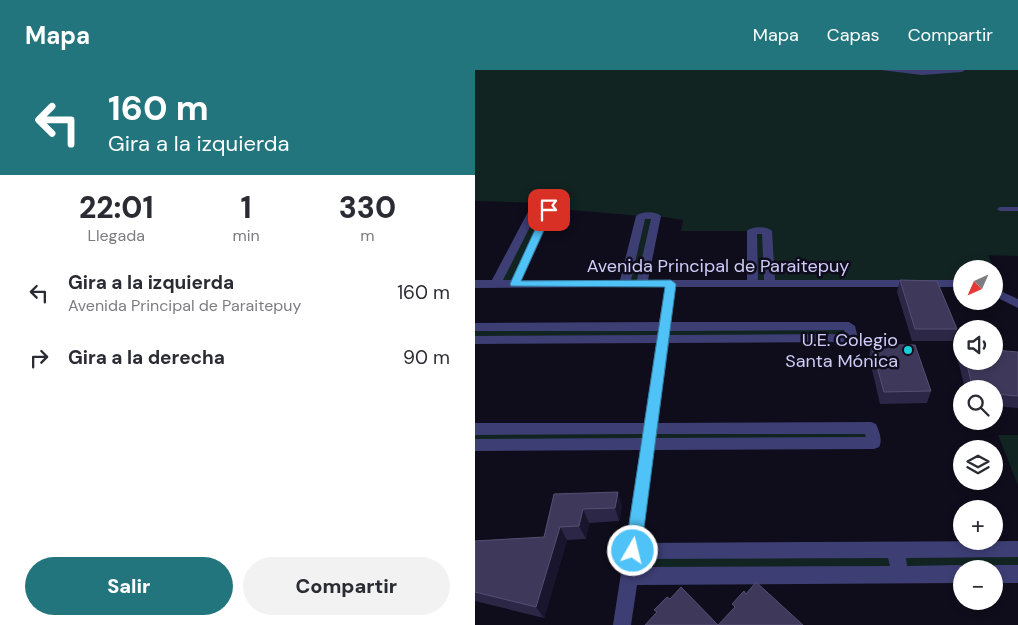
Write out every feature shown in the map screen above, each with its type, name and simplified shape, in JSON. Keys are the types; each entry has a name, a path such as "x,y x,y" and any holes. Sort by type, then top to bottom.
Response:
{"street":[{"path":"884,70 922,73 962,70"},
{"path":"497,284 534,210 549,210 515,284"},
{"path":"625,284 641,216 656,216 642,284"},
{"path":"753,283 752,231 767,231 770,283"},
{"name":"Avenida Principal de Paraitepuy","path":"475,284 953,283"},
{"path":"622,625 671,284"},
{"path":"1003,296 1018,304"},
{"path":"475,327 664,333 852,338 849,326 664,333 475,340"},
{"path":"475,429 871,428 874,443 475,445"},
{"path":"895,550 901,575"},
{"path":"633,551 1018,550"},
{"path":"629,576 953,574"},
{"path":"1003,574 1018,574"}],"lane":[{"path":"1000,209 1018,208"}],"green space":[{"path":"475,70 1018,70 1018,256 988,255 990,260 953,260 953,283 753,283 751,231 681,231 683,220 656,216 642,284 625,284 641,216 571,210 545,203 475,201"},
{"path":"534,210 549,210 515,284 496,284"},
{"path":"849,326 852,338 475,340 475,327"},
{"path":"871,428 874,443 475,445 475,429"},
{"path":"998,435 1018,435 1018,485 1003,448 1003,440 1000,440"},
{"path":"1018,549 1018,574 1003,574 1003,560 953,560 953,574 629,576 633,551"}],"building":[{"path":"900,280 937,281 953,320 953,329 915,329"},
{"path":"871,345 915,345 931,391 884,392"},
{"path":"1003,351 1018,352 1018,396 1003,395 1003,380 971,380 968,370 1003,370"},
{"path":"618,492 615,508 583,509 579,526 560,527 536,607 475,592 475,541 544,537 554,494"},
{"path":"756,582 803,625 718,625 735,607 732,604 744,591 746,594"},
{"path":"681,587 718,625 645,625 657,612 654,610 667,597 670,599"}],"place":[{"name":"U.E. Colegio Santa Mónica","path":"908,350"}],"route":[{"path":"549,210 515,284 671,284 633,551"}]}
